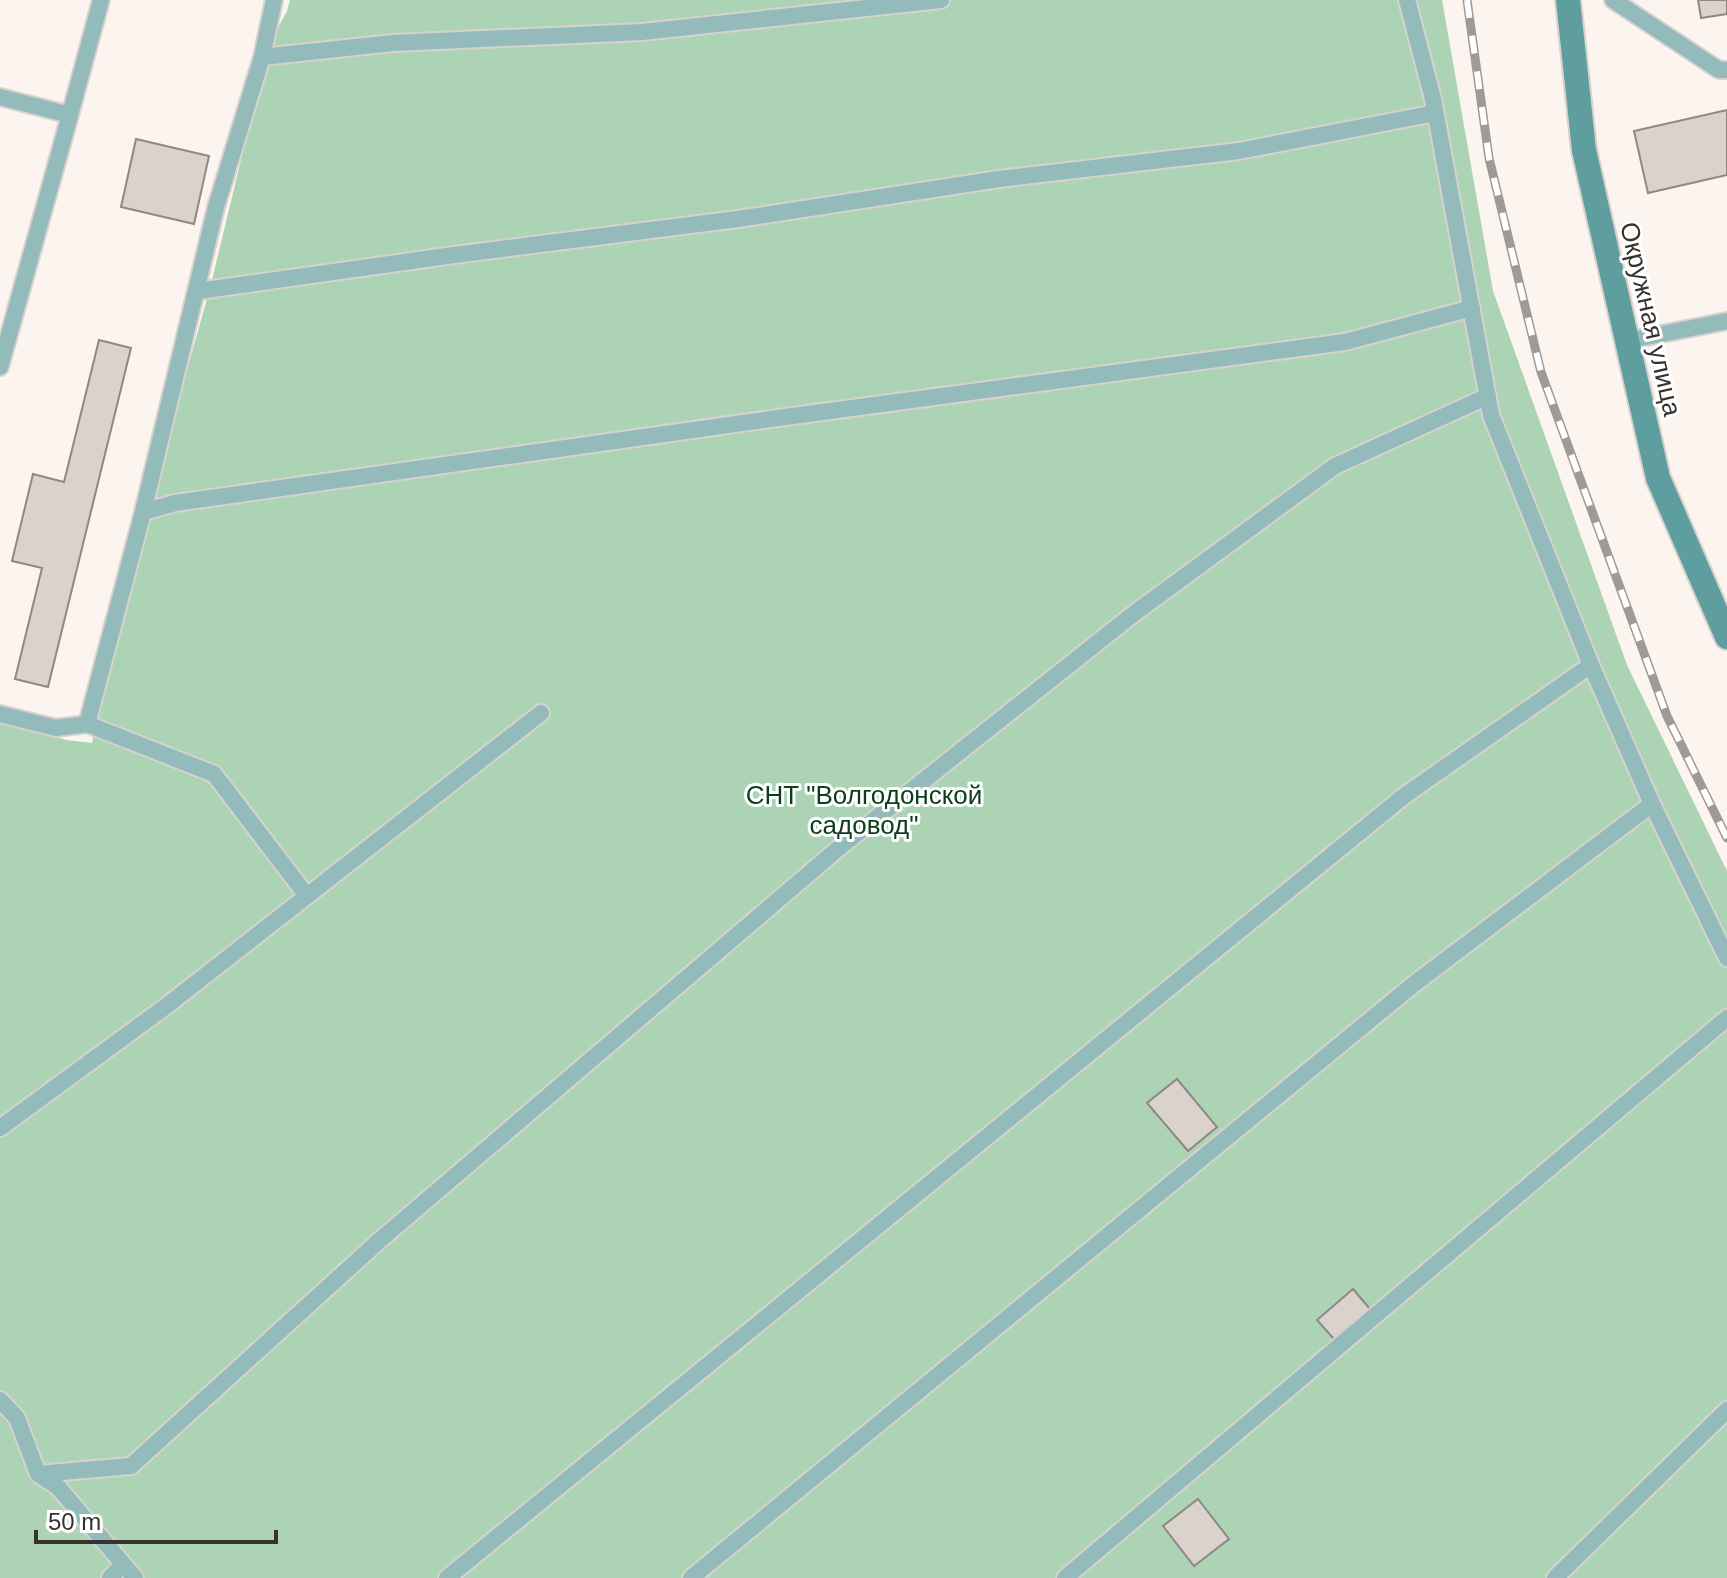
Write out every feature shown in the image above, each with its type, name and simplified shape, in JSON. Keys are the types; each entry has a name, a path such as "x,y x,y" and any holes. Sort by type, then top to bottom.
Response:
{"main road":[{"name":"Окружная улица","path":"1568,0 1584,150 1658,478 1725,625"}],"lane":[{"path":"0,367 101,0"},
{"path":"87,724 143,512 216,207 262,57 274,0"},
{"path":"262,57 393,43 642,32 941,0"},
{"path":"1407,0 1435,113 1491,415 1591,665 1652,804 1727,958"},
{"path":"1613,0 1719,70 1727,70"},
{"path":"0,97 70,115"},
{"path":"198,291 738,219 999,179 1239,151 1435,113"},
{"path":"143,512 175,503 1345,342 1472,308"},
{"path":"1626,341 1727,321"},
{"path":"38,1474 131,1466 380,1240 840,847 1120,625 1335,466 1488,396"},
{"path":"447,1578 1404,796 1591,665"},
{"path":"0,1128 165,1007 541,713"},
{"path":"0,714 56,728 87,724 214,774 307,896"},
{"path":"691,1578 1414,984 1652,804"},
{"path":"1065,1578 1727,1018"},
{"path":"0,1400 17,1418 38,1474 58,1487 135,1578"},
{"path":"1555,1578 1727,1410"},
{"path":"110,1578 123,1564"}],"green space":[{"name":"СНТ \"Волгодонской садовод\"","path":"290,0 1442,0 1493,291 1627,665 1727,871 1727,1578 0,1578 0,720 66,740 92,743 142,530 210,288 269,44"}],"building":[{"path":"1698,0 1727,0 1727,14 1701,18"},
{"path":"1727,110 1727,175 1648,193 1634,131"},
{"path":"136,139 209,156 194,224 121,207"},
{"path":"99,340 131,348 48,687 15,679 42,568 12,561 33,474 64,482"},
{"path":"1177,1079 1217,1127 1188,1151 1147,1103"},
{"path":"1353,1289 1370,1309 1334,1339 1317,1320"},
{"path":"1198,1499 1229,1539 1194,1566 1163,1526"}],"railway":[{"path":"1467,0 1489,158 1541,372 1667,716 1727,838"}]}
